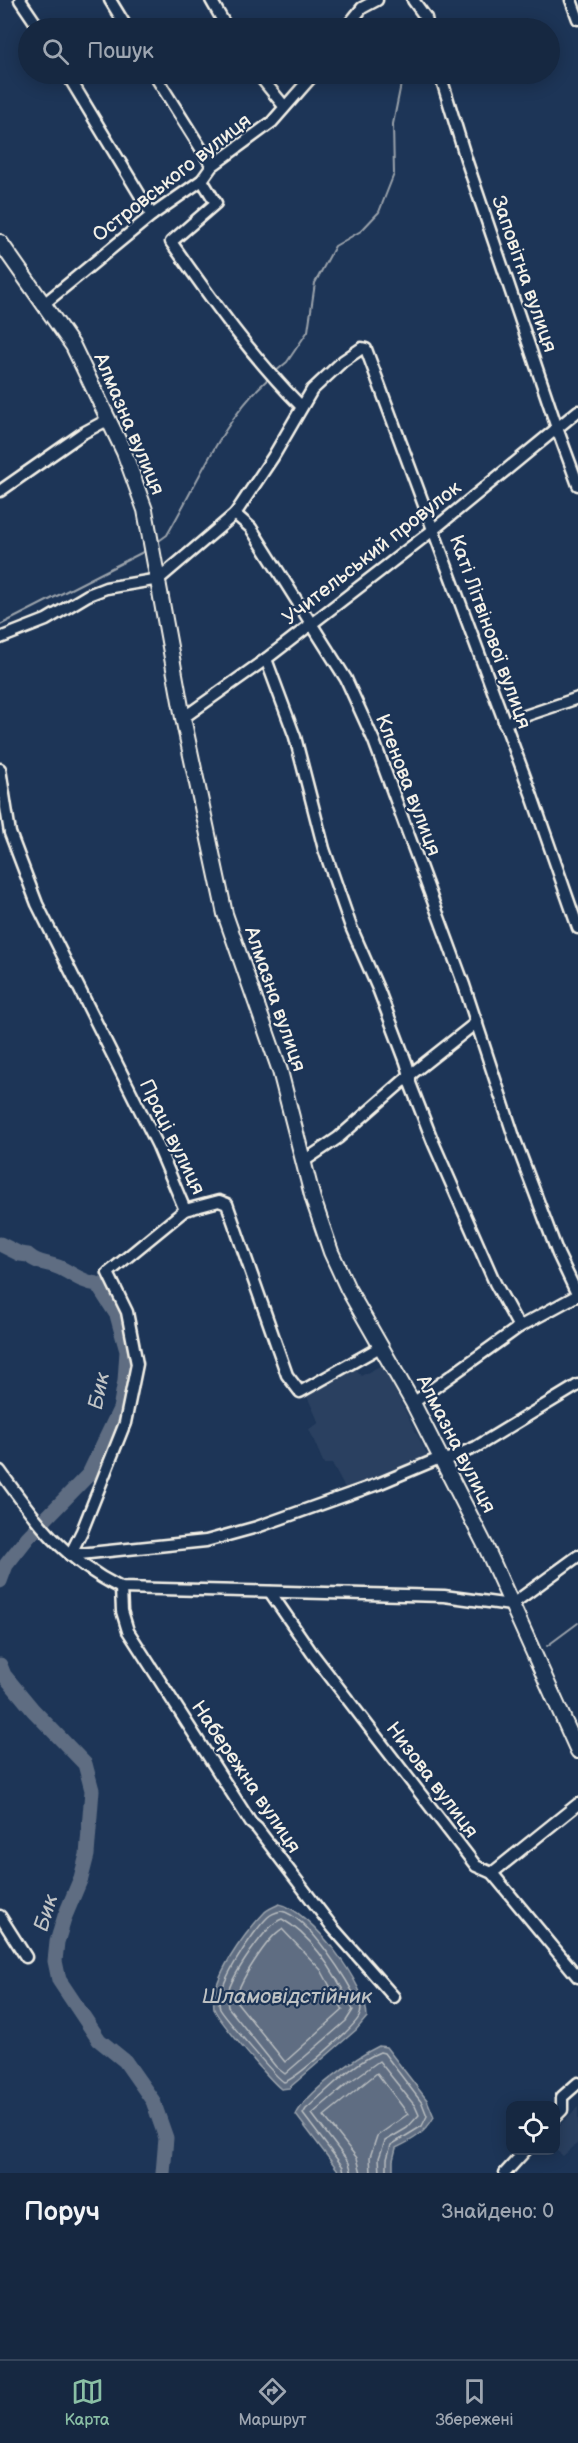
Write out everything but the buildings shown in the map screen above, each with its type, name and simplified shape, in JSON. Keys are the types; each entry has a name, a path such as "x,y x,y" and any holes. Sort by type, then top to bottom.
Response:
{"main road":[{"name":"Алмазна вулиця","path":"0,242 73,346 124,452 145,510 183,718 225,914 280,1071 313,1199 331,1252 348,1289 413,1403 485,1545 578,1751"}],"street":[{"path":"20,0 32,18"},
{"path":"110,0 121,18"},
{"path":"211,0 221,18"},
{"path":"352,18 362,8 377,0"},
{"path":"571,0 578,20"},
{"path":"414,1 424,18"},
{"path":"73,84 152,215"},
{"path":"160,84 212,166"},
{"path":"266,84 284,106"},
{"name":"Островського вулиця","path":"45,303 152,215 202,180 212,166 272,122 305,84"},
{"name":"Заповітна вулиця","path":"443,84 466,159 578,485"},
{"path":"0,638 46,620 106,588 159,579 235,514 273,457 301,406 231,328 171,242 216,203 202,180"},
{"name":"Каті Літвінової вулиця","path":"301,406 325,376 362,348 366,349 578,928"},
{"name":"Учительський провулок","path":"183,718 266,659 433,530 578,411"},
{"path":"0,491 83,433 109,419"},
{"name":"Кленова вулиця","path":"235,514 251,528 346,679 375,741 477,1022 522,1160 558,1254 578,1295"},
{"path":"266,659 295,737 324,849 351,927 379,991 410,1075 410,1083 433,1142 495,1283 519,1327"},
{"path":"504,723 578,698"},
{"name":"Праці вулиця","path":"0,769 10,833 37,904 158,1146 185,1210 219,1201 227,1204 287,1376 300,1392 382,1346"},
{"path":"304,1161 338,1138 410,1075 477,1022"},
{"path":"70,1555 82,1531 125,1423 137,1364 127,1312 108,1273 185,1210"},
{"path":"413,1403 519,1327 578,1295"},
{"path":"70,1555 206,1541 279,1519 476,1447 578,1385"},
{"path":"0,1471 50,1537 89,1571 121,1587 444,1596 511,1605 578,1556"},
{"name":"Набережна вулиця","path":"121,1587 122,1611 128,1631 238,1805 333,1928 394,1997"},
{"name":"Низова вулиця","path":"270,1592 312,1653 476,1866 492,1873 578,1977"},
{"path":"492,1873 578,1804"},
{"path":"0,1916 26,1957"},
{"path":"560,2111 562,2097 578,2083"},
{"path":"505,2173 522,2155"}],"shaded area":[{"path":"382,1365 429,1458 383,1478 346,1490 332,1464 324,1464 309,1429 319,1423 306,1394 355,1367 361,1376"},
{"path":"578,2107 578,2143 563,2156 560,2153 560,2125"}],"water":[{"name":"Шламовідстійник","path":"279,1904 292,1909 306,1920 335,1951 358,1987 365,2003 367,2017 356,2030 289,2088 281,2089 233,2035 214,2008 217,1984 238,1945 264,1913"},
{"name":"Шламовідстійник","path":"379,2046 386,2047 427,2100 434,2117 418,2136 396,2148 393,2173 340,2173 296,2115 310,2096 333,2076"}],"waterway":[{"path":"275,372 287,362 308,331 315,283 335,246 361,231 379,212 394,174 393,124 401,84"},
{"path":"156,543 167,535 224,432 252,395 269,378"},
{"path":"0,625 147,550"},
{"name":"Бик","path":"0,1244 97,1284 117,1315 127,1351 120,1409 89,1474 28,1537 6,1565 0,1581"},
{"path":"547,1646 578,1623"},
{"name":"Бик","path":"0,1665 4,1675 33,1710 85,1764 92,1790 87,1855 81,1878 57,1942 55,1961 59,1980 99,2040 125,2061 153,2101 166,2138 163,2173"}]}
